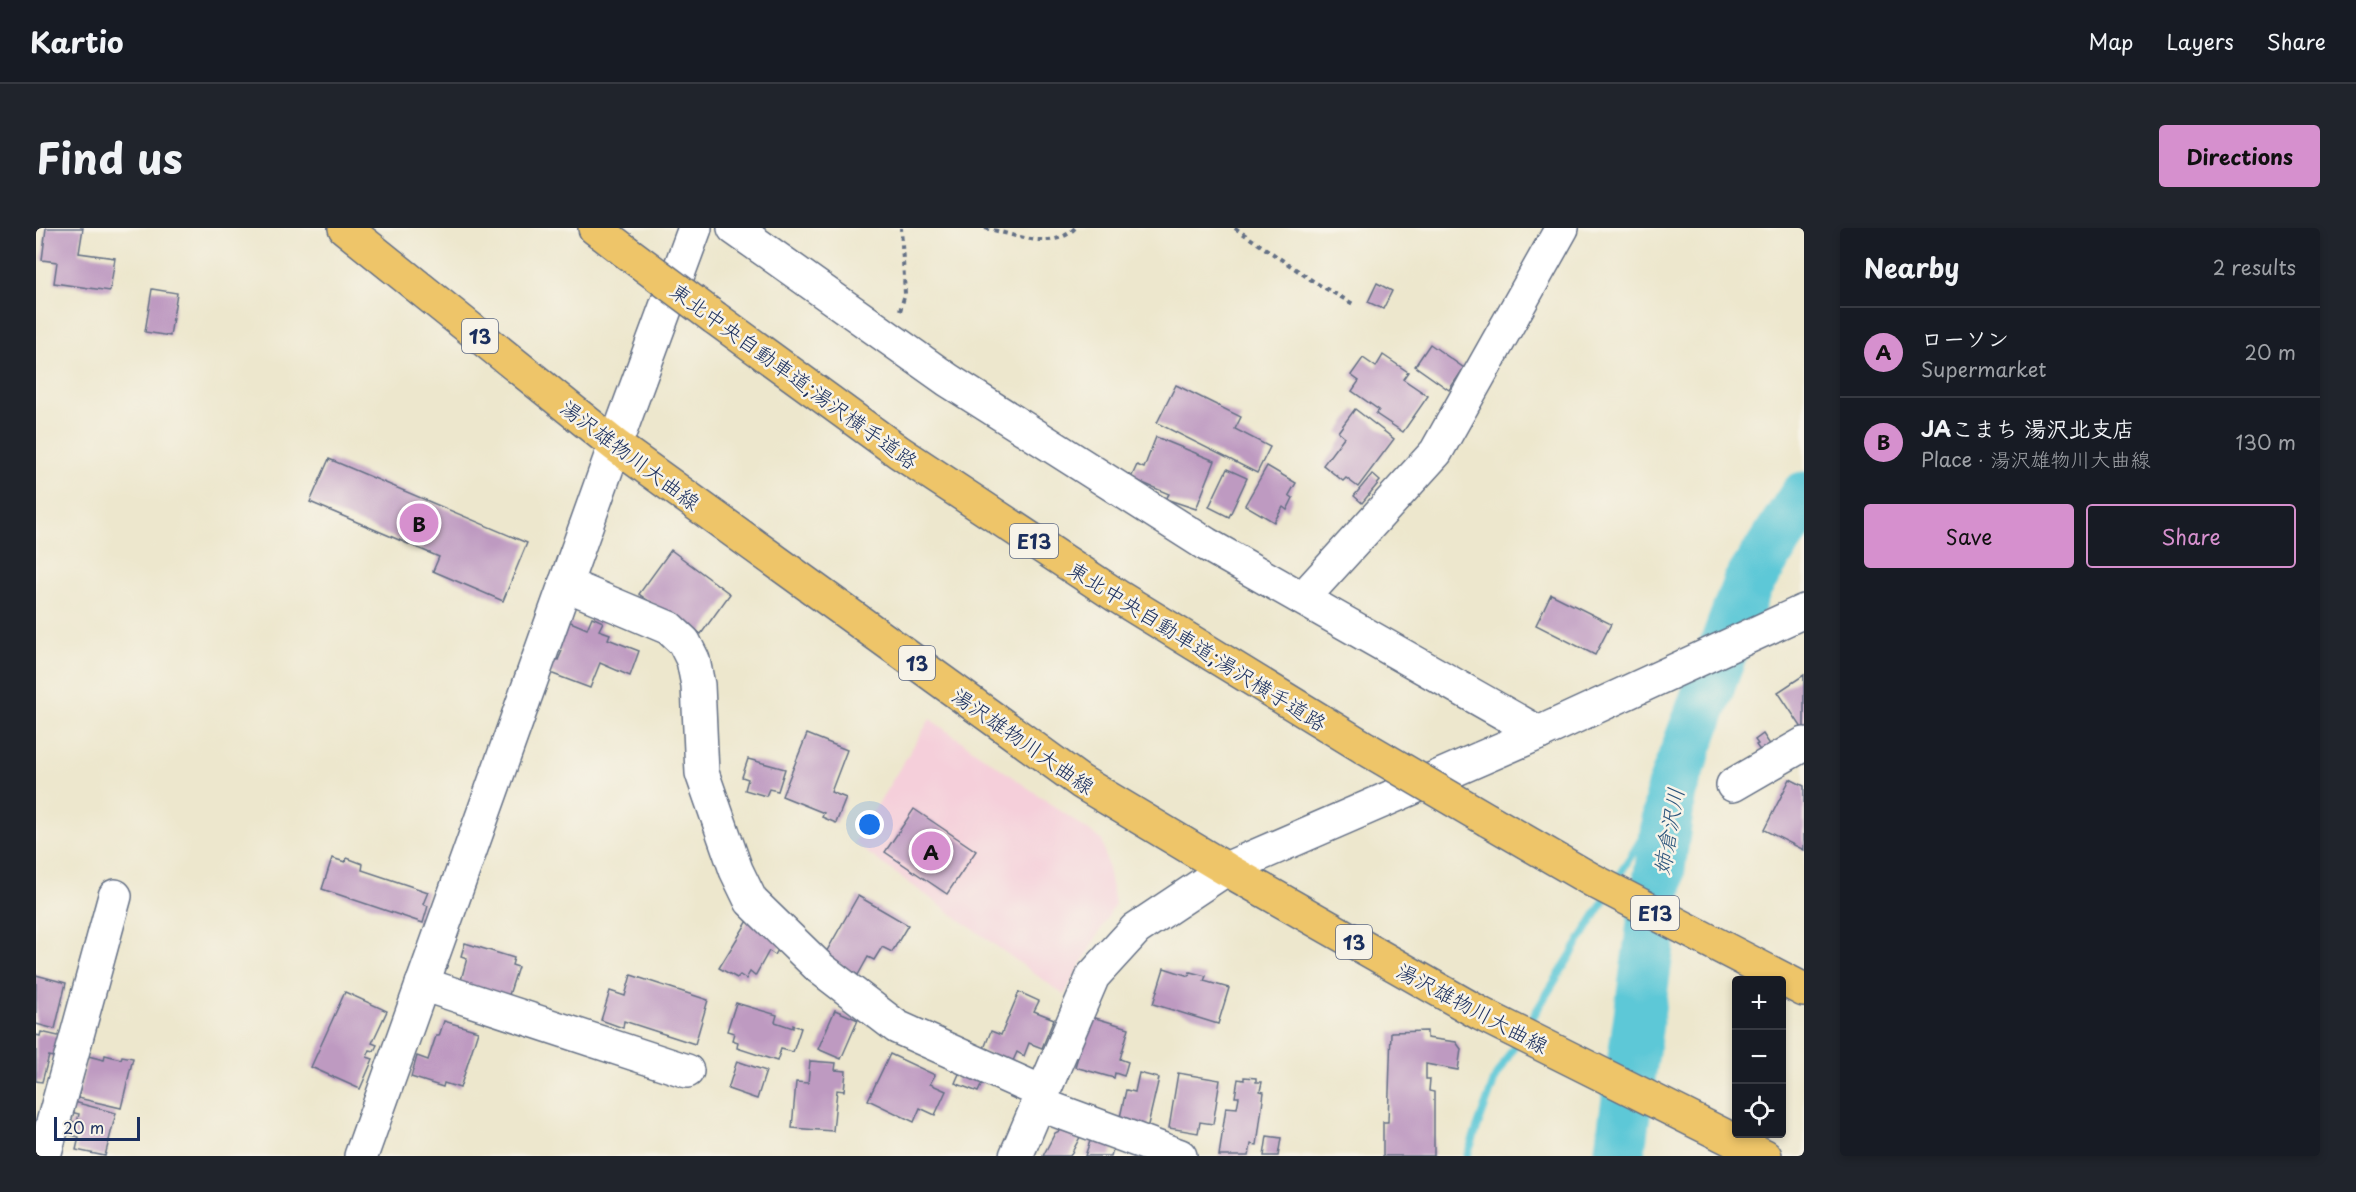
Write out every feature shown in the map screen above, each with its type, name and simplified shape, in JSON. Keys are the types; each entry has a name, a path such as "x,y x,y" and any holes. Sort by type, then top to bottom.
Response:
{"main road":[{"name":"湯沢雄物川大曲線","path":"345,228 615,445 1081,782 1226,869 1481,1014 1698,1122 1728,1148 1765,1156"},
{"name":"東北中央自動車道;湯沢横手道路","path":"596,228 899,452 1117,596 1365,748 1592,880 1804,990"}],"street":[{"path":"361,1156 615,445 696,228"},
{"path":"734,228 948,380 1206,544 1539,733"},
{"path":"1303,598 1436,452 1562,228"},
{"path":"565,584 669,628 684,642 693,660 698,685 702,773 736,870 751,901 820,968 897,1027 1042,1098 1180,1156"},
{"path":"1016,1156 1093,976 1136,929 1226,869 1539,733 1796,614"},
{"path":"1733,785 1804,744"},
{"path":"44,1156 115,896"},
{"path":"422,984 687,1071"}],"path":[{"path":"892,340 905,294 902,228"},
{"path":"985,228 1036,240 1057,240 1075,228"},
{"path":"1235,228 1316,283 1355,305"}],"shaded area":[{"path":"930,719 1102,840 1115,904 1064,995 854,843"}],"building":[{"path":"46,228 83,228 79,253 115,258 110,291 54,283 57,262 42,260"},
{"path":"1377,283 1392,291 1383,309 1368,302"},
{"path":"152,289 177,293 170,336 145,332"},
{"path":"1430,344 1464,368 1449,390 1415,366"},
{"path":"1383,355 1408,372 1403,379 1428,396 1403,432 1376,414 1379,410 1352,391 1359,381 1351,375 1363,358 1376,367"},
{"path":"1176,385 1241,417 1235,429 1270,447 1257,473 1157,423"},
{"path":"1355,409 1394,439 1358,487 1346,478 1343,481 1323,465 1344,437 1338,432"},
{"path":"1156,437 1215,461 1196,509 1166,499 1169,494 1131,478 1137,465 1144,468"},
{"path":"329,459 527,543 503,601 433,571 439,557 310,502"},
{"path":"1267,466 1296,483 1289,495 1293,498 1287,510 1283,507 1274,522 1245,505"},
{"path":"1227,469 1247,478 1229,517 1209,507"},
{"path":"1372,474 1380,481 1362,503 1354,496"},
{"path":"671,550 730,594 701,634 675,614 672,618 639,594"},
{"path":"1551,594 1611,624 1595,655 1536,625"},
{"path":"592,617 603,622 599,630 610,634 608,639 639,651 630,676 600,663 590,688 545,671 550,657 558,660 562,651 555,649 566,620 587,629"},
{"path":"1804,675 1804,731 1778,692"},
{"path":"807,734 847,750 831,792 846,798 836,823 822,817 824,813 782,796"},
{"path":"1763,734 1773,749 1764,756 1755,740"},
{"path":"748,759 785,769 778,791 769,789 766,796 745,790 748,779 742,777"},
{"path":"1790,779 1804,786 1804,850 1764,830"},
{"path":"914,809 976,851 947,894 885,852"},
{"path":"332,858 345,862 347,858 363,864 362,870 428,892 423,904 428,906 423,923 322,889"},
{"path":"858,896 908,925 892,952 882,947 874,960 868,957 858,975 824,956"},
{"path":"749,919 784,940 775,955 769,951 755,976 750,972 746,979 740,975 737,978 719,968"},
{"path":"465,943 514,958 512,965 518,967 508,998 460,984 467,958 461,956"},
{"path":"1164,968 1189,976 1190,972 1206,976 1204,981 1229,988 1218,1024 1153,1004"},
{"path":"36,975 66,983 55,1029 36,1024"},
{"path":"631,975 708,1000 695,1044 624,1021 623,1028 601,1020 610,991 625,996"},
{"path":"345,992 387,1011 372,1043 377,1045 374,1051 370,1050 367,1057 373,1059 360,1089 311,1067"},
{"path":"1019,992 1039,1001 1034,1011 1054,1019 1042,1048 1029,1043 1024,1056 1017,1052 1012,1063 983,1051 991,1031 1001,1035"},
{"path":"736,1003 777,1015 775,1022 801,1028 793,1052 781,1049 777,1061 737,1048 738,1042 732,1040 734,1033 727,1031"},
{"path":"835,1010 858,1020 841,1059 818,1049"},
{"path":"1092,1017 1129,1028 1120,1059 1128,1062 1124,1076 1115,1073 1114,1078 1075,1067 1080,1050 1077,1049"},
{"path":"444,1021 478,1031 460,1088 444,1083 443,1087 411,1077 417,1056 428,1060"},
{"path":"1427,1031 1427,1038 1456,1042 1461,1049 1458,1070 1426,1064 1426,1079 1430,1079 1429,1091 1434,1092 1434,1156 1383,1156 1383,1122 1388,1122 1391,1032"},
{"path":"41,1032 67,1038 62,1059 49,1056 42,1082 36,1081 36,1035 40,1036"},
{"path":"890,1054 935,1075 930,1084 946,1091 935,1115 920,1108 914,1122 868,1100"},
{"path":"105,1055 121,1059 122,1056 133,1058 121,1108 78,1098 88,1056 104,1060"},
{"path":"737,1061 766,1071 757,1099 728,1089"},
{"path":"810,1061 836,1063 835,1070 846,1071 844,1091 837,1090 833,1131 792,1128 796,1082 808,1083"},
{"path":"962,1067 985,1077 978,1092 955,1083"},
{"path":"1139,1073 1159,1078 1147,1129 1119,1122 1126,1090 1135,1092"},
{"path":"1178,1073 1220,1080 1213,1124 1200,1122 1198,1133 1169,1128"},
{"path":"1244,1077 1256,1078 1256,1082 1262,1082 1260,1091 1264,1092 1257,1145 1251,1144 1249,1156 1219,1156 1226,1107 1237,1108 1239,1097 1235,1097 1238,1079 1244,1080"},
{"path":"74,1102 116,1113 105,1156 76,1150 79,1137 67,1134 71,1121 77,1123 79,1114 71,1112"},
{"path":"1063,1129 1080,1137 1070,1156 1043,1156 1055,1133"},
{"path":"1092,1135 1115,1142 1111,1156 1085,1156"},
{"path":"1267,1136 1281,1138 1278,1156 1264,1156"}],"waterway":[{"name":"姉倉沢川","path":"1619,1156 1671,791 1747,585 1804,497"},
{"path":"1613,885 1671,791"},
{"path":"1526,1028 1607,896"},
{"path":"1467,1156 1496,1076 1519,1039"}],"place":[{"name":"JAこまち 湯沢北支店","path":"419,523"},
{"name":"ローソン","path":"931,851"}]}
